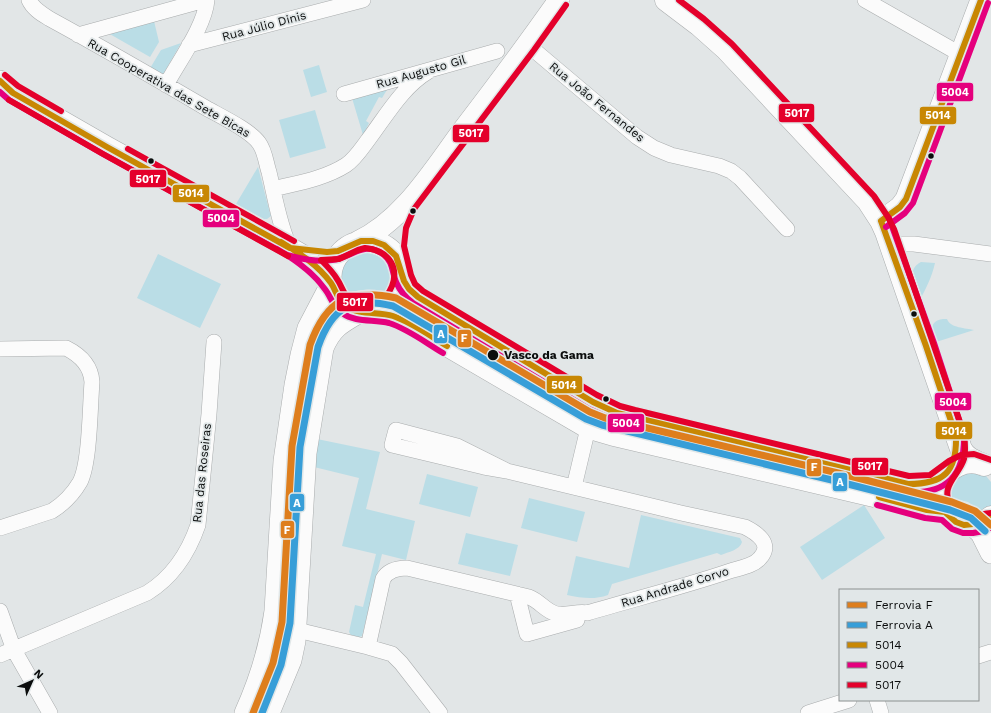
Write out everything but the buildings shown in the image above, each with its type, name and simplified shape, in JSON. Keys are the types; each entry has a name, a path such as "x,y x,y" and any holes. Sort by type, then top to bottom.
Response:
{"main road":[{"path":"245,713 263,669 274,618 277,595 284,461 301,355 308,328 331,284 332,265 336,257 350,246 374,233 407,205 528,45 559,0"},
{"path":"666,0 699,25 726,49 868,201 881,221 890,244 956,436 964,454 970,459 986,467"},
{"path":"881,221 900,206 906,198 981,0"},
{"path":"0,81 13,93 304,256 331,284 340,301 353,310 385,314 401,320 588,428 927,510 945,512"},
{"path":"268,713 291,660 297,630 306,453 322,354 328,336 342,322 364,312 384,308 391,304 396,298 401,288 401,270 396,246 398,226 407,205"},
{"path":"290,248 318,253 328,253 368,240 387,246 395,254 410,289 418,297 593,402 617,413 908,484 933,482 962,463 972,462 986,467"},
{"path":"956,436 957,444 955,459 942,481 939,490 939,498 945,512 956,522 964,525 985,521 981,533 991,553"}],"street":[{"name":"Rua Cooperativa das Sete Bicas","path":"29,0 37,11 50,19 230,122 256,139 260,144 264,156 284,234 290,248"},
{"path":"78,35 206,0 207,8 202,21 166,85"},
{"name":"Rua Júlio Dinis","path":"189,45 363,0"},
{"path":"865,0 960,54"},
{"name":"Rua João Fernandes","path":"528,45 637,137 654,148 671,155 719,166 731,171 740,178 787,229"},
{"name":"Rua Augusto Gil","path":"344,94 497,51"},
{"path":"273,189 322,176 347,164 361,149 407,88 419,76 429,71"},
{"path":"890,244 914,244 991,254"},
{"name":"Rua das Roseiras","path":"0,656 147,593 166,579 186,555 193,541 198,525 214,342"},
{"path":"0,349 66,348 82,358 92,375 92,382 86,459 80,481 68,498 52,511 0,528"},
{"path":"574,487 588,428"},
{"name":"Rua Andrade Corvo","path":"368,646 383,579 386,574 391,571 402,568 517,594 536,600 549,611 557,614 587,613 752,564 759,559 764,552 765,546 760,537 745,527 392,445 396,430 457,446 507,471"},
{"path":"517,594 527,634 584,618 587,613"},
{"path":"0,611 14,650 50,713"},
{"path":"297,630 368,646 386,652 396,658 440,713"},
{"path":"979,656 991,652"},
{"path":"808,713 846,701"},
{"path":"877,701 882,713"}],"shaded area":[{"path":"154,21 159,42 150,57 108,33"},
{"path":"181,43 164,73 162,74 149,70 161,50"},
{"path":"319,65 327,92 311,97 303,70"},
{"path":"388,88 382,98 379,97 366,121 369,123 363,135 352,98"},
{"path":"315,110 326,148 290,158 279,120"},
{"path":"258,167 271,216 267,219 264,219 236,204"},
{"path":"368,248 383,254 393,264 396,277 391,293 379,290 361,290 343,296 339,287 338,278 340,263 351,253"},
{"path":"158,254 221,284 200,328 137,298"},
{"path":"921,262 935,263 931,278 920,300 914,285 912,274 916,265"},
{"path":"947,319 955,326 974,330 936,342 932,328 935,322"},
{"path":"317,439 380,452 366,509 415,521 406,560 382,554 362,636 359,637 351,635 349,632 355,605 363,607 376,554 342,546 359,478 314,467"},
{"path":"979,472 986,476 991,482 991,507 985,514 968,502 946,497 955,475"},
{"path":"427,474 478,487 470,517 419,504"},
{"path":"529,498 585,512 577,542 521,528"},
{"path":"864,505 885,538 822,580 800,547"},
{"path":"641,515 740,538 742,542 736,549 721,555 717,553 612,584 608,595 598,598 588,598 567,595 576,556 629,568"},
{"path":"466,533 518,545 510,576 458,564"}],"rail line":[{"name":"F","path":"253,713 273,663 282,622 292,446 310,345 316,330 324,317 341,301 352,297 379,295 396,298 590,412 605,418 838,473 952,502 975,511 991,525"},
{"name":"A","path":"262,713 281,665 290,623 300,447 318,347 330,322 345,308 355,304 379,303 393,306 586,419 602,425 950,510 971,518 985,531"}],"transit line":[{"name":"5017","path":"679,0 704,19 732,44 874,196 888,217 894,229 964,434 964,459 948,488 948,500 955,511 960,515 973,517 991,513"},
{"name":"5014","path":"881,221 900,207 906,199 981,0"},
{"name":"5004","path":"886,227 905,213 913,203 988,3"},
{"name":"5017","path":"566,5 534,50 414,209 406,228 404,246 411,275 415,284 423,291 597,395 620,406 909,476 930,475 949,461 961,455 974,454 991,460"},
{"name":"5017","path":"5,75 18,86 61,111"},
{"name":"5014","path":"0,81 13,93 107,147 290,248 327,252 338,251 361,241 373,241 384,245 396,256 404,281 409,289 418,297 593,402 617,413 908,484 931,482 946,474 951,467 956,448 956,436 926,346 881,221"},
{"name":"5004","path":"0,92 9,100 103,154 287,255 310,260 327,261 339,259 364,249 377,251 387,258 403,294 413,303 589,409 614,420 906,492 920,492 943,486 951,480 961,461 964,435 934,343 889,218"},
{"name":"5017","path":"9,100 103,154 288,256"},
{"name":"5017","path":"128,149 294,241"},
{"name":"5014","path":"281,242 314,265 331,283 339,298 346,306 357,311 393,316 414,326 447,346"},
{"name":"5017","path":"365,248 382,253 391,262 394,274 392,286 386,297 376,304 364,305 350,300 344,293 334,274 321,260 339,259 365,248"},
{"name":"5004","path":"277,249 296,261 314,276 342,313 353,318 389,323 410,332 443,353"},
{"name":"5014","path":"879,497 927,510 945,512 956,522 964,525 982,523 991,517"},
{"name":"5004","path":"877,505 925,518 942,520 952,529 963,533 984,531 991,527"}],"place":[{"name":"Vasco da Gama","path":"493,355"}]}
